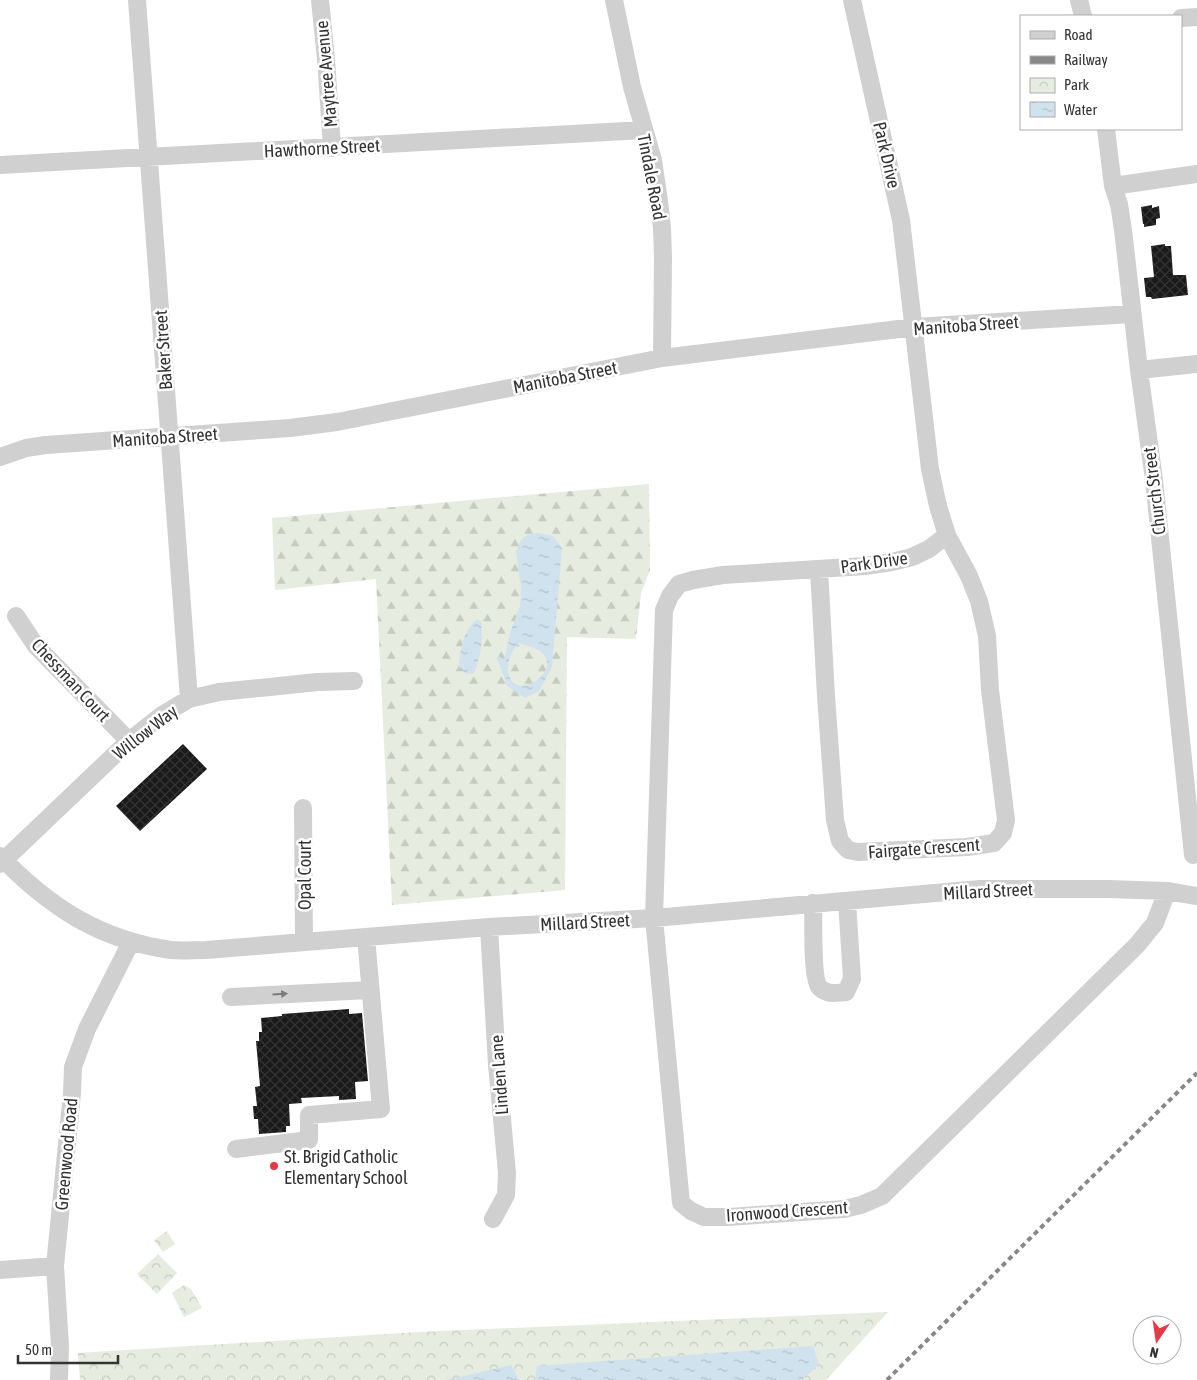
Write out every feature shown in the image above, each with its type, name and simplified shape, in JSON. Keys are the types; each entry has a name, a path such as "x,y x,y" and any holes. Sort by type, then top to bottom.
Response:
{"street":[{"name":"Baker Street","path":"137,0 189,699"},
{"name":"Maytree Avenue","path":"320,0 332,148"},
{"name":"Tindale Road","path":"614,0 632,87 653,160 662,228 662,358"},
{"name":"Park Drive","path":"654,918 664,610 670,596 679,584 723,575 865,566 892,562 912,557 929,549 947,535 930,469 915,327 901,220 852,0"},
{"path":"1079,0 1082,15"},
{"path":"1182,18 1197,17"},
{"name":"Hawthorne Street","path":"0,166 644,130"},
{"name":"Church Street","path":"1106,130 1113,186 1119,204 1155,490 1193,855"},
{"path":"1113,186 1197,174"},
{"name":"Manitoba Street","path":"0,457 26,448 46,445 290,428 337,422 662,358 915,327 1132,314"},
{"path":"1139,370 1197,364"},
{"name":"Fairgate Crescent","path":"819,568 826,696 836,820 840,842 848,850 858,852 966,847 994,843 1003,833 1006,820 990,690 987,636 980,601 947,535"},
{"name":"Chessman Court","path":"16,616 36,646 129,741"},
{"name":"Willow Way","path":"1,860 129,741 162,715 189,699 219,692 317,682 354,681"},
{"name":"Opal Court","path":"303,808 304,942"},
{"name":"Millard Street","path":"1,860 58,907 86,924 132,942 172,950 206,950 489,927 654,918 980,889 1071,888 1167,891 1197,896"},
{"name":"Ironwood Crescent","path":"654,918 681,1202 691,1211 704,1216 729,1216 844,1209 861,1205 882,1196 1137,946 1155,923 1167,891"},
{"path":"813,904 815,976 819,987 830,994 846,992 852,979 847,900"},
{"name":"Linden Lane","path":"489,927 497,1065 507,1173 506,1195 494,1219"},
{"path":"236,1149 309,1140 308,1115 381,1109 366,937"},
{"name":"Greenwood Road","path":"59,1380 60,1346 55,1266 73,1067 87,1029 132,942"},
{"path":"231,997 370,990"},
{"path":"0,1270 55,1266"}],"green space":[{"path":"649,484 650,570 641,593 636,639 567,637 565,890 392,905 376,579 275,590 272,518"},
{"path":"167,1231 175,1244 163,1252 154,1240"},
{"path":"158,1254 177,1273 157,1294 137,1274"},
{"path":"184,1285 191,1289 202,1308 184,1317 172,1293"},
{"path":"888,1312 826,1380 80,1380 78,1353 419,1332"}],"water":[{"path":"538,533 553,536 562,548 552,667 539,691 525,698 507,686 497,658 498,656 503,659 505,657 510,633 520,606 521,588 516,552 521,540 529,534","holes":["519,643 539,650 546,660 546,668 542,675 535,682 527,685 519,685 512,681 508,672 512,652"]},
{"path":"477,620 481,621 482,628 480,654 474,673 466,674 459,667 461,648 468,629"},
{"path":"813,1346 819,1365 801,1380 535,1380 537,1366"},
{"path":"511,1365 519,1380 447,1380"}],"building":[{"path":"1152,205 1152,208 1159,206 1160,218 1156,219 1156,225 1144,227 1141,207"},
{"path":"1165,244 1165,246 1171,246 1173,275 1186,275 1188,295 1152,299 1151,297 1146,297 1144,278 1154,277 1151,246"},
{"path":"183,744 207,769 140,831 116,806"},
{"path":"349,1009 349,1014 362,1013 368,1081 355,1082 356,1099 339,1100 339,1096 301,1098 302,1103 289,1104 290,1126 286,1126 286,1132 259,1134 258,1119 254,1119 253,1106 257,1106 255,1087 260,1086 256,1041 259,1041 259,1032 262,1032 261,1018 282,1016 282,1014"}],"railway":[{"path":"887,1380 1197,1073"}],"place":[{"name":"St. Brigid Catholic Elementary School","path":"274,1166"}]}
